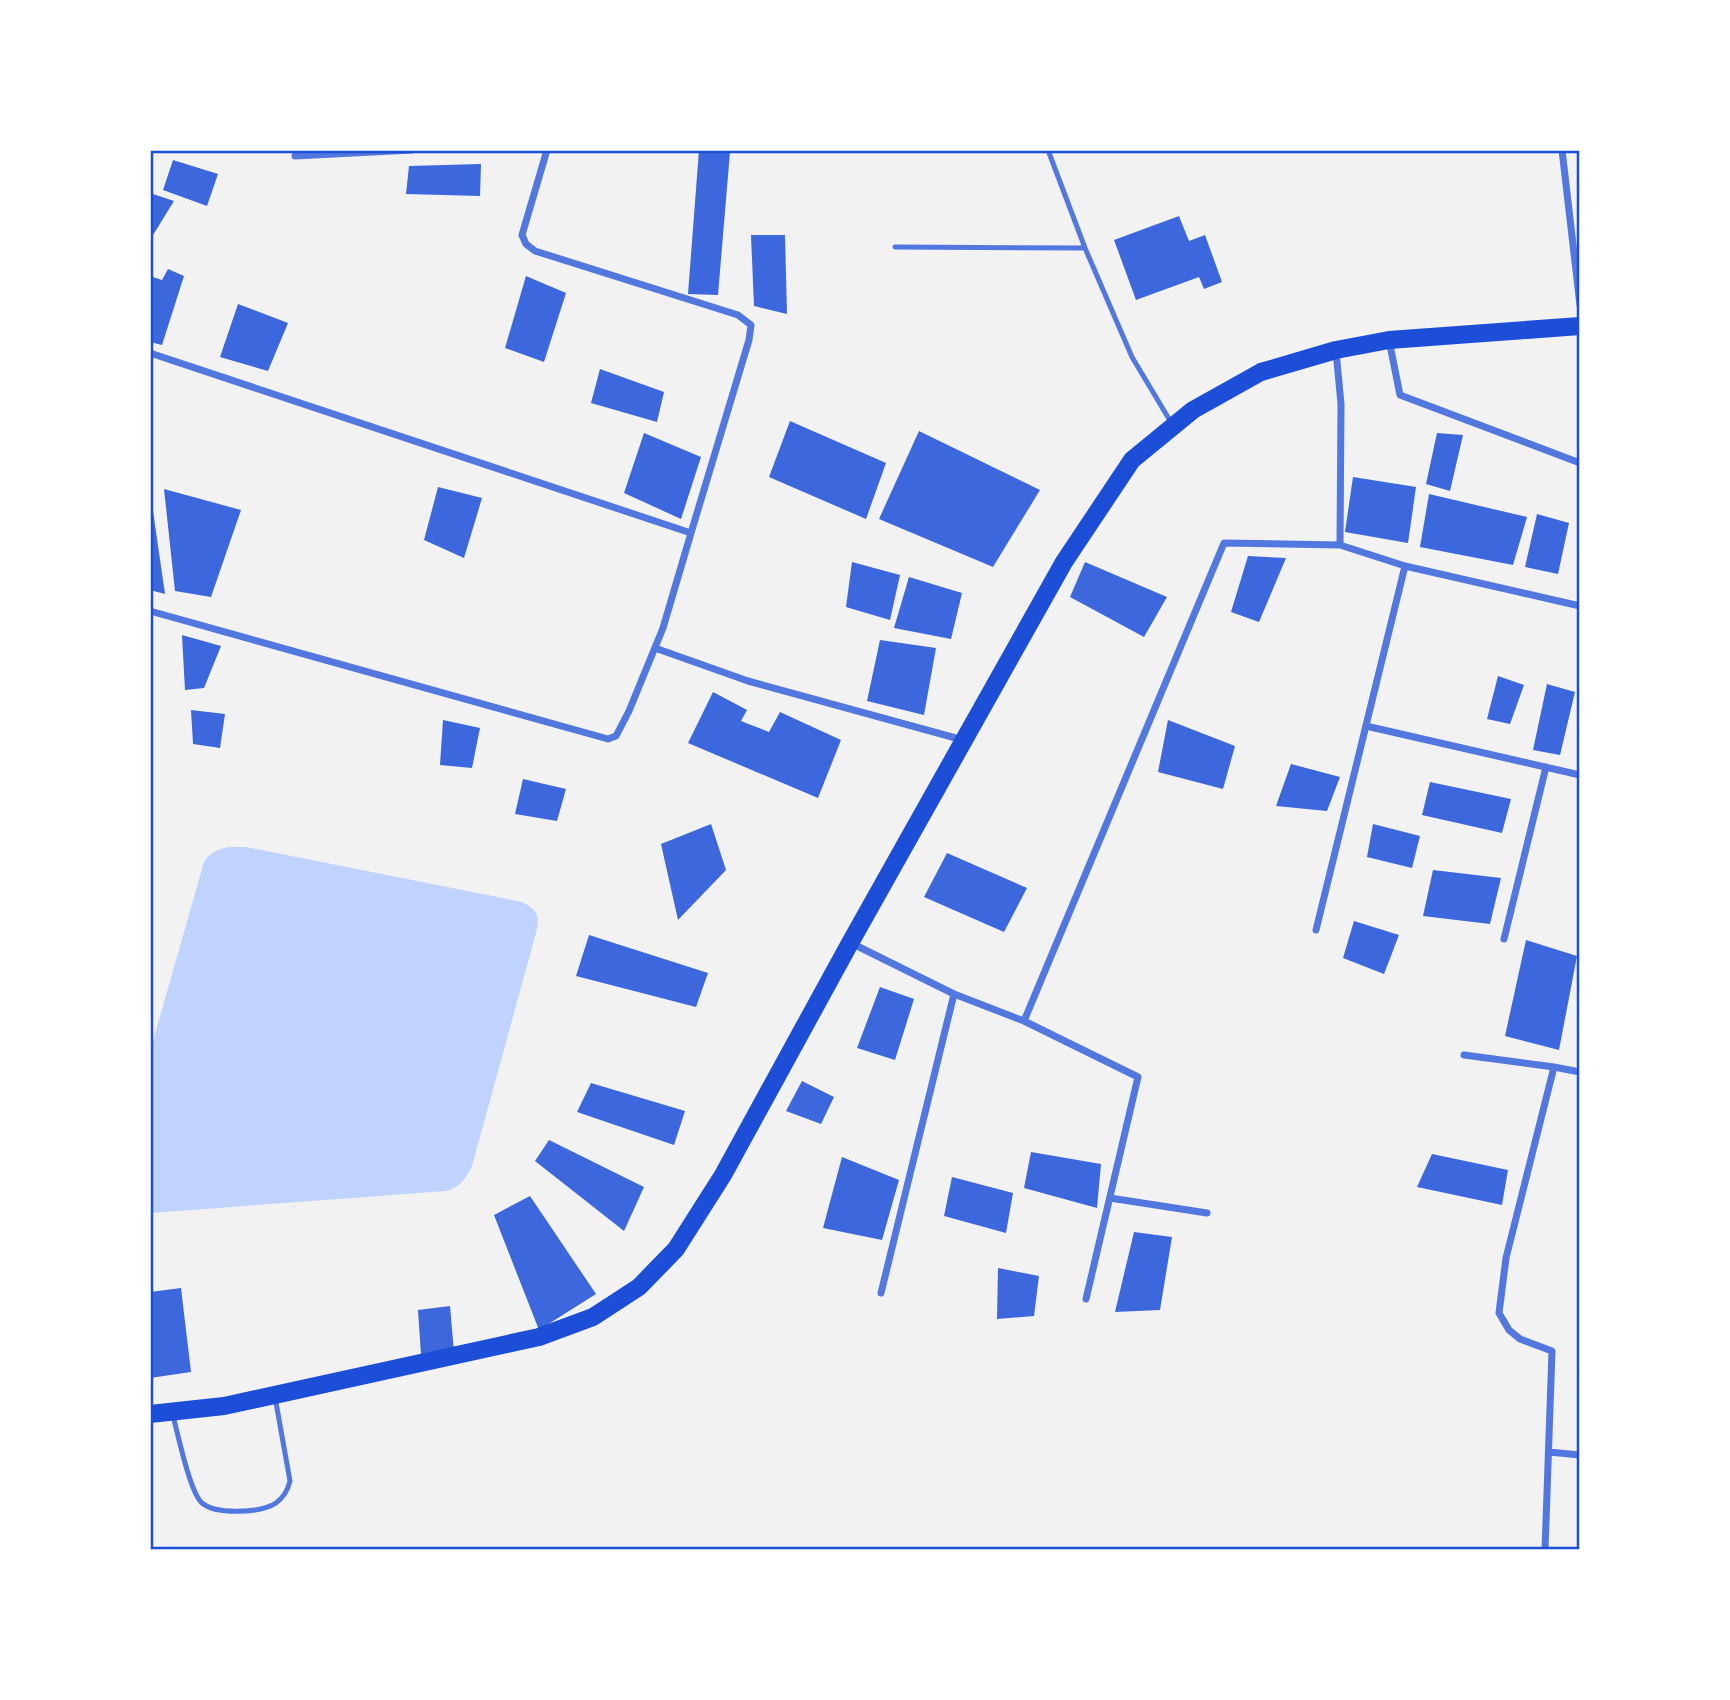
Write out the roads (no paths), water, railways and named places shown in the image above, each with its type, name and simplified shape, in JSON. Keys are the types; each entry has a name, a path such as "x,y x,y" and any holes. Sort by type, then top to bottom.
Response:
{"main road":[{"path":"150,1414 224,1406 540,1337 593,1317 639,1287 676,1249 723,1175 850,943 1065,562 1132,460 1193,410 1261,372 1335,350 1389,340 1580,327"}],"street":[{"path":"295,156 412,150"},
{"path":"150,611 608,740 616,736 663,628 750,340 751,325 738,315 535,251 526,244 522,235 547,150"},
{"path":"1562,150 1580,306"},
{"path":"1389,340 1400,395 1580,463"},
{"path":"1335,350 1341,404 1340,545"},
{"path":"150,353 691,533"},
{"path":"1024,1021 1224,543 1340,545 1405,566 1580,606"},
{"path":"1316,930 1405,566"},
{"path":"655,648 748,681 964,741"},
{"path":"1366,726 1580,775"},
{"path":"1504,939 1546,767"},
{"path":"850,943 954,994 1024,1021 1138,1077 1086,1299"},
{"path":"881,1293 954,994"},
{"path":"1464,1055 1580,1072"},
{"path":"1545,1549 1552,1351 1520,1339 1509,1330 1499,1313 1507,1258 1554,1067"},
{"path":"1110,1198 1208,1213"},
{"path":"1549,1451 1580,1455"}],"lane":[{"path":"1048,150 1085,248 1132,357 1173,426"},
{"path":"895,247 1085,248"},
{"path":"172,1411 194,1490 201,1503 216,1510 263,1509 276,1503 285,1493 290,1481 274,1394"}],"water":[{"path":"246,847 522,902 535,911 538,918 536,933 472,1166 459,1185 446,1191 151,1213 151,1048 204,862 217,850"}]}
